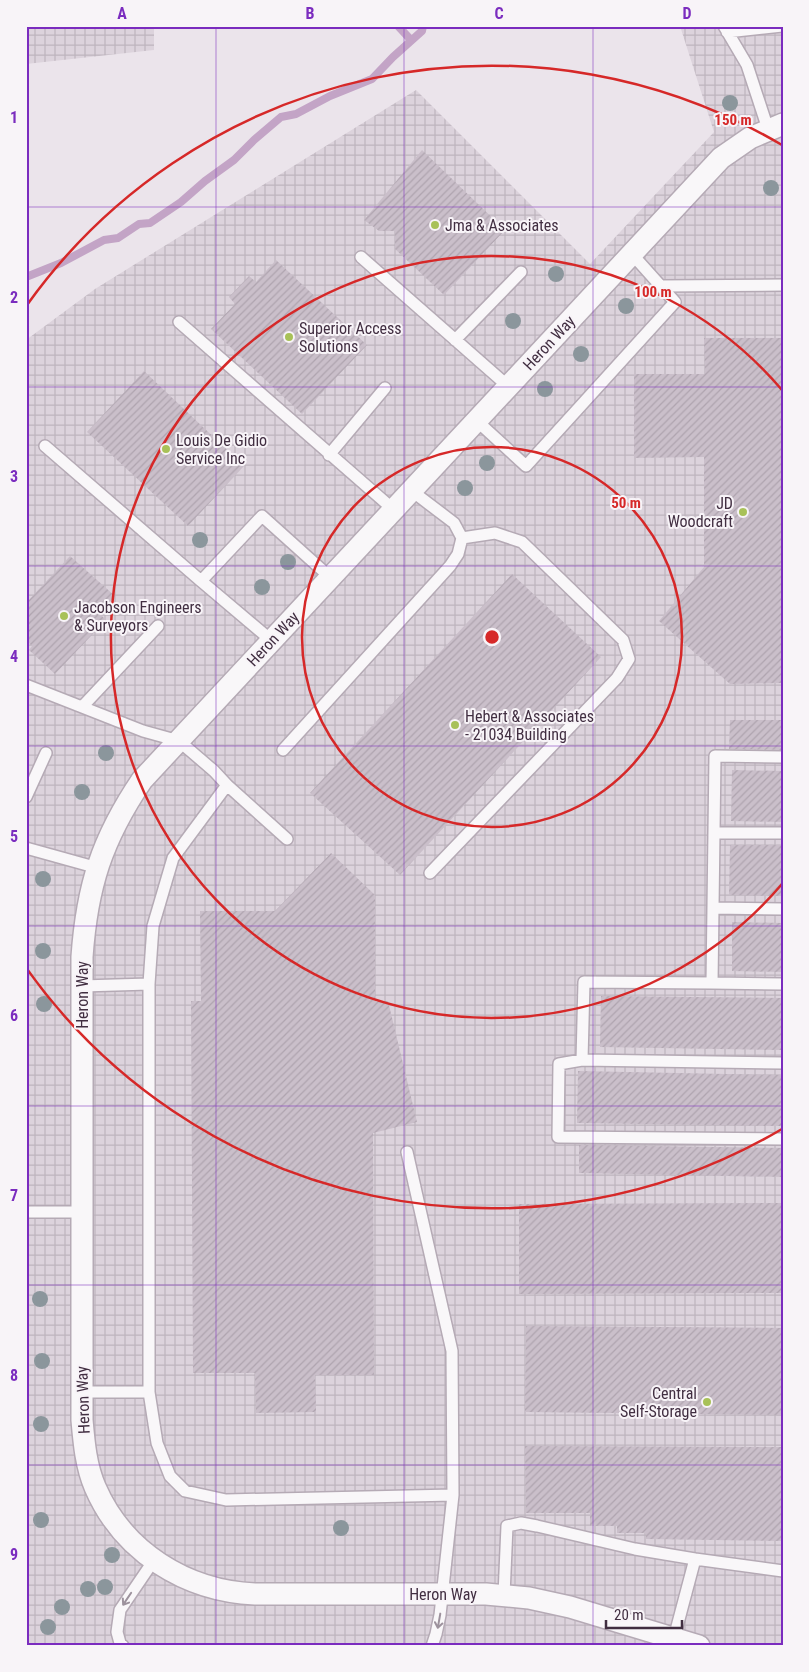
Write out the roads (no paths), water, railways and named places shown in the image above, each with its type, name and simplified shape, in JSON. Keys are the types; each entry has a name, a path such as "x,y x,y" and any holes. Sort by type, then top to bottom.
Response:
{"street":[{"name":"Heron Way","path":"699,1646 551,1602 504,1595 240,1594 206,1587 175,1574 154,1560 122,1530 95,1487 85,1454 82,1420 82,986 84,930 88,903 103,851 128,802 142,780 722,158 750,138 776,126"}],"lane":[{"path":"776,126 747,65 725,29 782,26"},
{"path":"477,421 526,466 675,302 632,254"},
{"path":"361,257 509,387"},
{"path":"455,340 521,272"},
{"path":"661,286 783,285"},
{"path":"179,322 394,510"},
{"path":"329,455 385,388"},
{"path":"45,446 272,641"},
{"path":"283,750 450,566 458,554 462,538 454,523 412,491"},
{"path":"201,581 262,516 331,578"},
{"path":"430,873 617,678 629,659 623,640 522,542 495,533 462,538"},
{"path":"82,707 158,626"},
{"path":"26,685 143,730 179,741 287,839"},
{"path":"26,797 46,753"},
{"path":"712,983 715,756 783,757"},
{"path":"228,785 173,858 153,926 149,984 149,1392 157,1444 170,1476 185,1491 226,1500 453,1495"},
{"path":"714,833 783,833"},
{"path":"26,848 98,868"},
{"path":"713,908 783,909"},
{"path":"582,1060 584,982 783,984"},
{"path":"82,986 149,984"},
{"path":"783,1063 582,1060 560,1064 558,1137 783,1139"},
{"path":"407,1152 452,1351 453,1495 442,1594 436,1634 432,1646"},
{"path":"26,1212 82,1212"},
{"path":"82,1392 149,1392"},
{"path":"504,1595 507,1526 521,1524 695,1559 783,1571"},
{"path":"674,1638 695,1559"},
{"path":"120,1645 118,1632 120,1610 154,1560"}],"waterway":[{"path":"398,26 411,40"},
{"path":"26,277 61,263 104,240 118,238 139,224 150,223 181,202 205,181 234,160 281,117 296,114 330,96 372,79 422,31 423,26"}],"place":[{"name":"Jma & Associates","path":"435,225"},
{"name":"Superior Access Solutions","path":"289,337"},
{"name":"Louis De Gidio Service Inc","path":"166,449"},
{"name":"JD Woodcraft","path":"743,512"},
{"name":"Jacobson Engineers & Surveyors","path":"64,616"},
{"name":"Hebert & Associates - 21034 Building","path":"455,725"},
{"name":"Central Self-Storage","path":"707,1402"}]}
